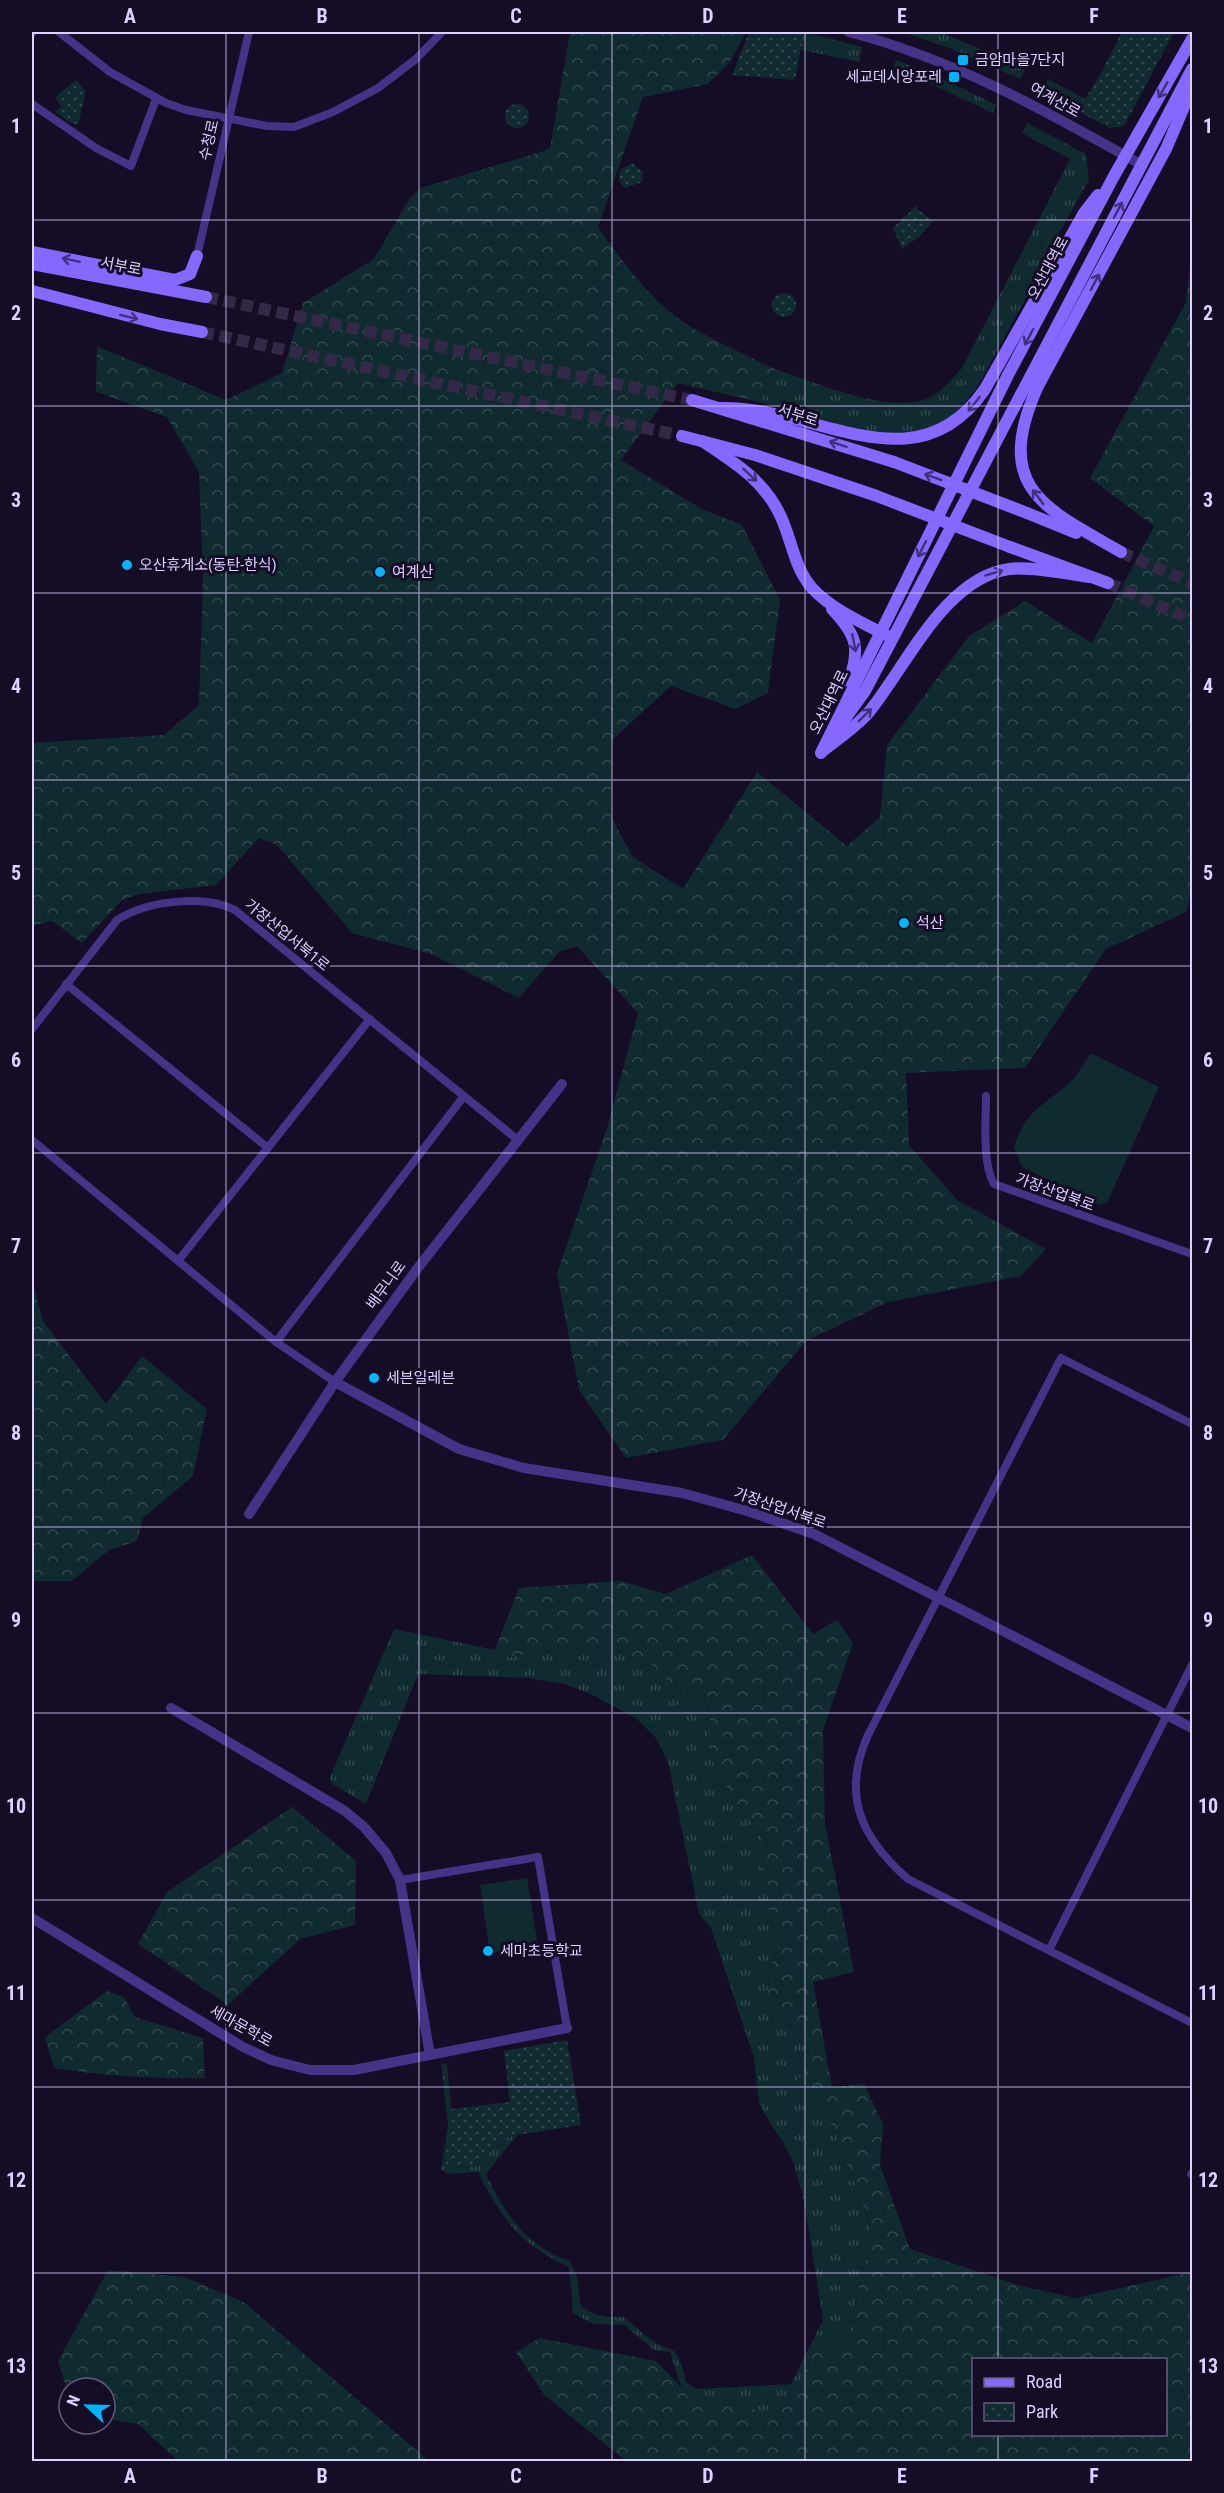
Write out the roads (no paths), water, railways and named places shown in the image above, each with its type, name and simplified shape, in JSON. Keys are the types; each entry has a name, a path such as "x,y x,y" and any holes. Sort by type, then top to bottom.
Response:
{"main road":[{"name":"오산대역로","path":"821,753 865,691 886,635 1008,375 1114,176 1192,39"},
{"name":"오산대역로","path":"821,753 837,718 886,635 1192,69"},
{"name":"서부로","path":"692,400 894,462 1121,552 1044,506 1032,490 1023,466 1019,444 1024,417 1037,388 1166,149 1192,88"},
{"path":"722,408 759,410 881,440 917,439 944,429 961,419 986,389 1084,213 1114,176"},
{"path":"32,252 176,280 190,274 196,256"},
{"name":"서부로","path":"32,264 206,297"},
{"path":"32,291 129,317 202,332"},
{"path":"682,436 755,455 874,495 1108,583"},
{"path":"702,441 750,474 772,500 782,518 801,574 852,632 856,654 837,718"},
{"path":"821,753 868,714 939,615 960,591 982,576 1010,568 1090,577"},
{"path":"820,597 886,635"}],"street":[{"path":"58,32 110,72 156,99 186,110 267,126 294,127 308,123 378,88 416,59 442,32"},
{"name":"수청로","path":"196,256 249,32"},
{"name":"여계산로","path":"849,32 917,52 975,75 1142,165"},
{"path":"32,104 87,142 131,166 156,99"},
{"name":"가장산업서북1로","path":"32,1029 117,920 134,909 206,900 222,903 236,910 518,1140"},
{"path":"66,984 268,1148"},
{"path":"178,1261 370,1019"},
{"name":"배무니로","path":"249,1514 335,1382 417,1269 562,1084"},
{"path":"276,1342 464,1096"},
{"name":"가장산업북로","path":"986,1096 987,1164 994,1184 1192,1254"},
{"path":"32,1140 276,1342 335,1382"},
{"path":"1192,1424 1061,1358 859,1755 856,1773 859,1815 868,1836 885,1859 908,1879 1192,2023"},
{"name":"가장산업서북로","path":"335,1382 459,1449 524,1468 682,1493 747,1511 814,1534 1192,1728"},
{"path":"1048,1950 1192,1665"},
{"path":"171,1707 345,1811 364,1827 386,1852 400,1880 430,2055"},
{"path":"400,1880 538,1857 567,2028"},
{"name":"세마문학로","path":"32,1918 243,2047 271,2060 310,2070 354,2070 567,2028"}],"tunnel":[{"path":"206,297 692,400"},
{"path":"202,332 682,436"},
{"path":"1121,552 1192,583"},
{"path":"1108,583 1192,620"}],"place":[{"name":"금암마을7단지","path":"963,60"},
{"name":"세교데시앙포레","path":"954,77"},
{"name":"오산휴게소(동탄-한식)","path":"127,565"},
{"name":"여계산","path":"380,572"},
{"name":"석산","path":"904,923"},
{"name":"세븐일레븐","path":"374,1378"},
{"name":"세마초등학교","path":"488,1951"}]}
